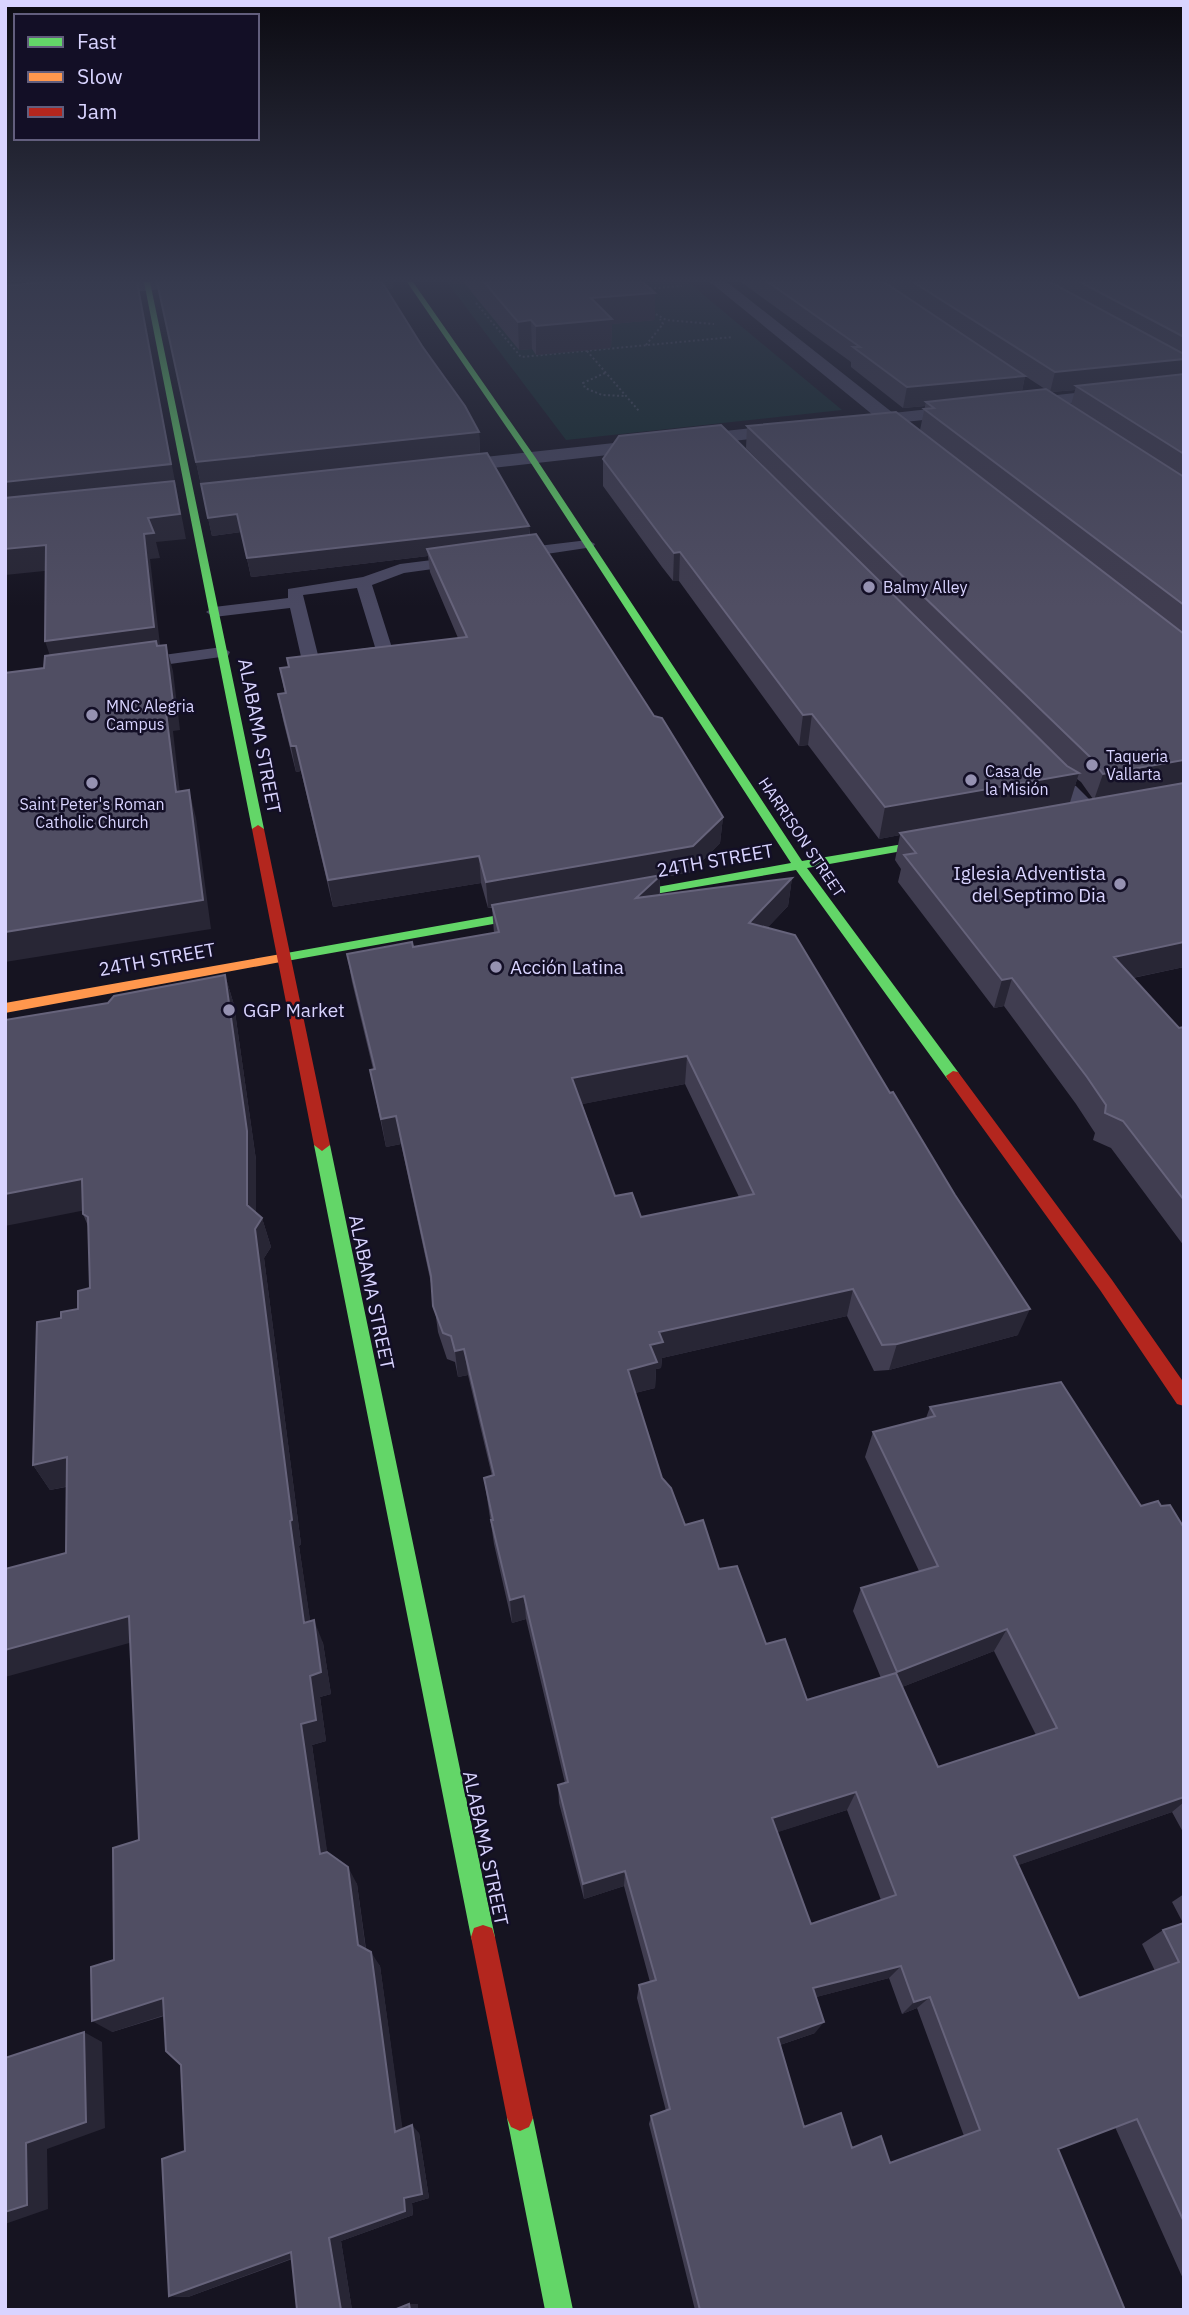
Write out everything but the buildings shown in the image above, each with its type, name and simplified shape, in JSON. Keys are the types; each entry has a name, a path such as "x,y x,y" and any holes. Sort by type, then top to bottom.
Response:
{"street":[{"name":"ALABAMA STREET","path":"169,390 559,2310"},
{"name":"HARRISON STREET","path":"485,390 799,866 1098,1274 1184,1398"},
{"path":"854,390 913,438"},
{"path":"1029,390 1072,418"},
{"path":"421,470 1147,390"},
{"path":"720,437 740,456"},
{"path":"169,497 211,492"},
{"path":"1050,770 1069,790"},
{"name":"24TH STREET","path":"597,902 958,837"},
{"name":"24TH STREET","path":"5,1008 557,909"}],"lane":[{"path":"503,555 587,544"},
{"path":"363,582 385,651 311,661 294,592 363,582 384,577 400,569 477,559"},
{"path":"214,612 297,602"},
{"path":"115,667 222,652"},
{"path":"1069,790 1091,812"}],"path":[{"path":"590,390 596,394 626,396"},
{"path":"621,390 642,414"}],"green space":[{"path":"528,390 818,390 842,410 566,440"}],"traffic: fast":[{"path":"169,390 258,829"},
{"path":"485,390 799,866 953,1076"},
{"path":"607,900 947,839"},
{"path":"281,958 544,911"},
{"path":"322,1145 483,1937"},
{"path":"520,2118 559,2310"}],"traffic: slow":[{"path":"5,1008 281,958"}],"traffic: jam":[{"path":"258,829 322,1145"},
{"path":"953,1076 1106,1285 1184,1398"},
{"path":"483,1937 520,2118"}],"place":[{"name":"Balmy Alley","path":"869,587"},
{"name":"MNC Alegria Campus","path":"92,715"},
{"name":"Taqueria Vallarta","path":"1092,765"},
{"name":"Casa de la Misión","path":"971,780"},
{"name":"Saint Peter's Roman Catholic Church","path":"92,783"},
{"name":"Iglesia Adventista del Septimo Dia","path":"1120,884"},
{"name":"Acción Latina","path":"496,967"},
{"name":"GGP Market","path":"229,1010"}]}
